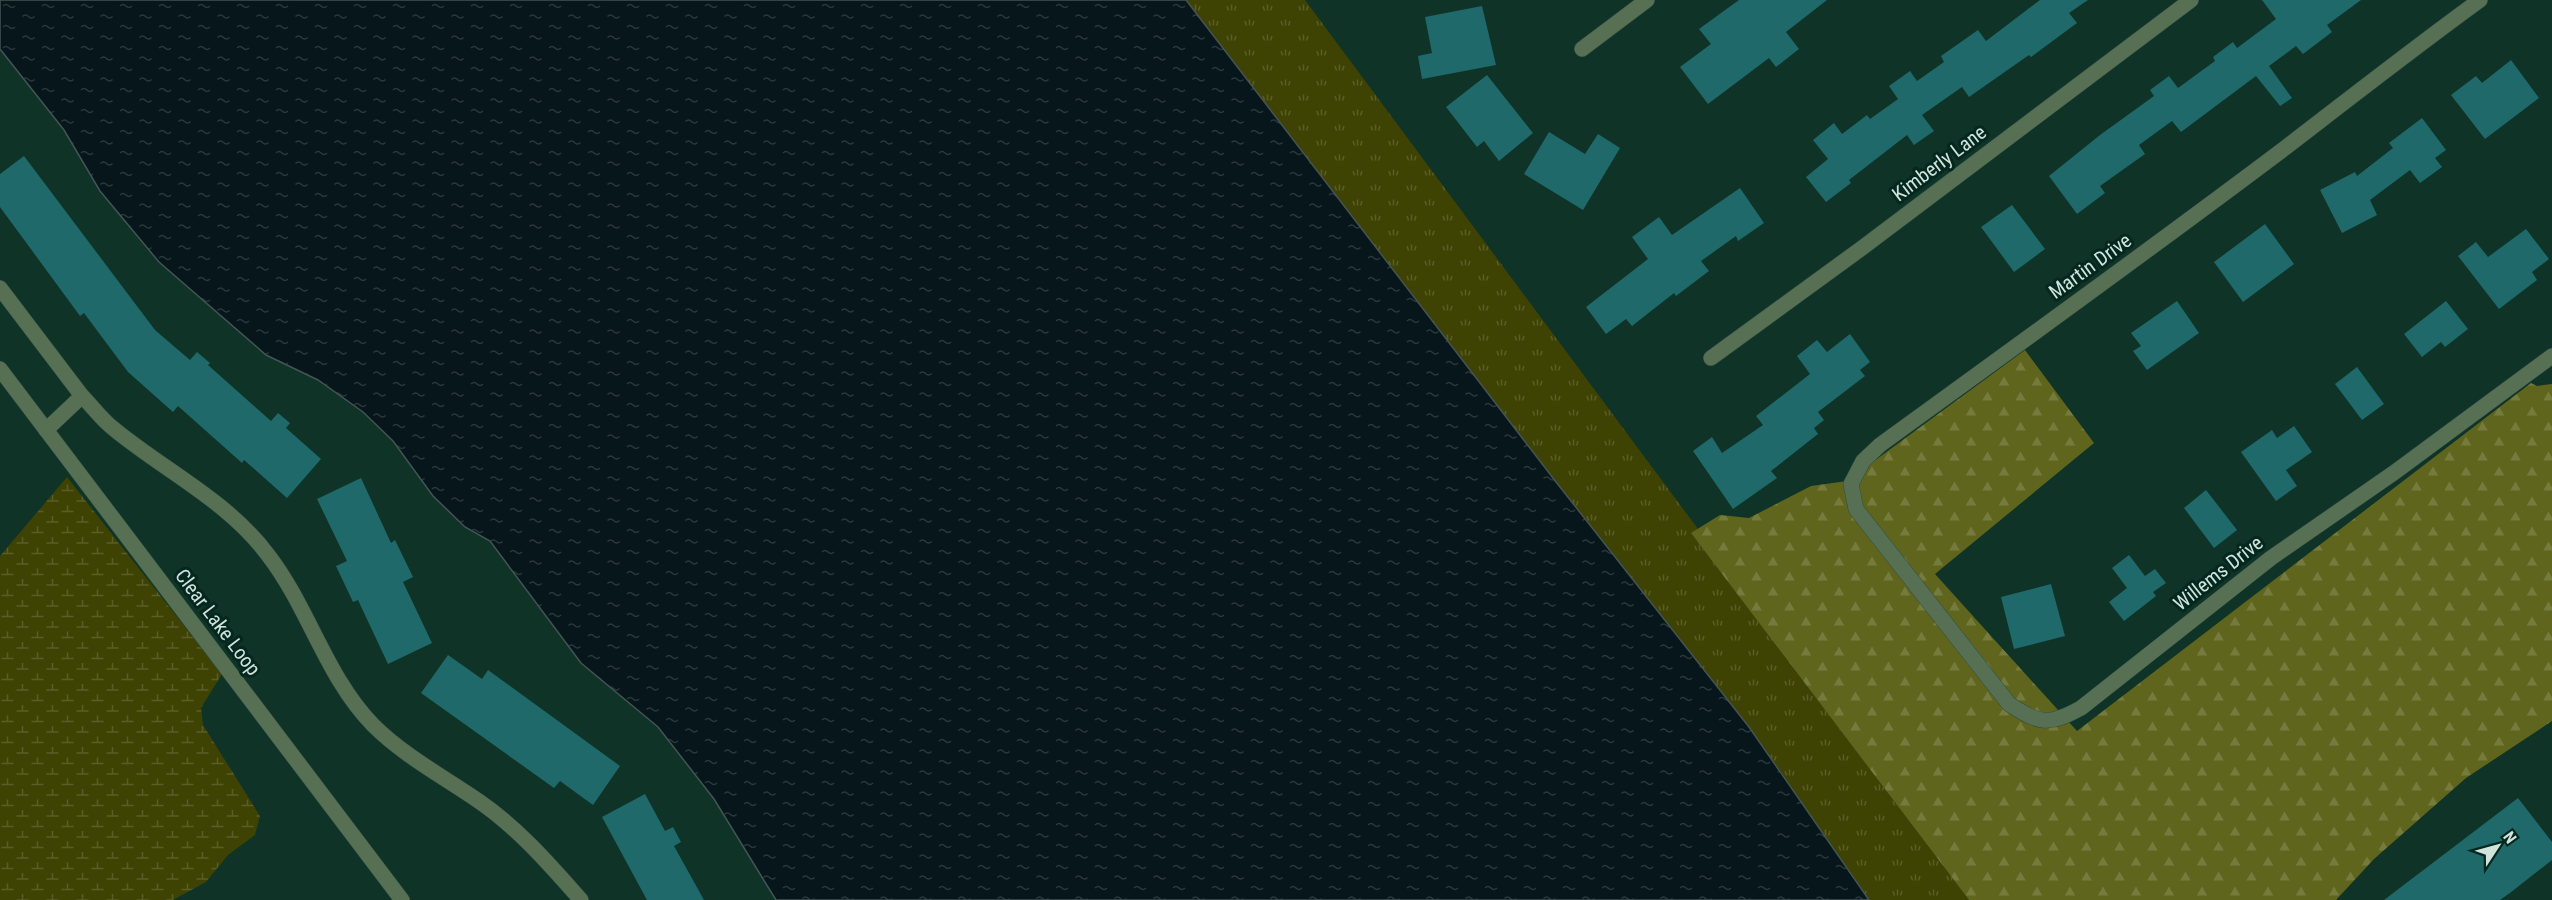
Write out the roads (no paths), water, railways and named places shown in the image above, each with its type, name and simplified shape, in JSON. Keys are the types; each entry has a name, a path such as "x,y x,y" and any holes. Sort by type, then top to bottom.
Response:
{"street":[{"path":"1582,49 1647,0"},
{"name":"Kimberly Lane","path":"1711,358 1862,248 2191,0"},
{"name":"Martin Drive","path":"1930,606 1856,509 1851,484 1863,461 1880,446 2095,289 2480,0"},
{"path":"0,288 82,396 111,427 210,498 242,526 268,554 337,675 374,725 411,756 501,818 581,900"},
{"name":"Willems Drive","path":"1930,606 2009,704 2033,720 2059,720 2080,708 2271,558 2395,472 2552,356"},
{"name":"Clear Lake Loop","path":"0,369 402,900"},
{"path":"46,430 82,396"}],"water":[{"path":"0,0 1186,0 1556,482 1749,727 1869,900 776,900 714,799 658,727 581,663 490,541 465,527 433,496 393,441 363,412 318,380 266,355 159,262 100,191 64,130 0,49"}]}
